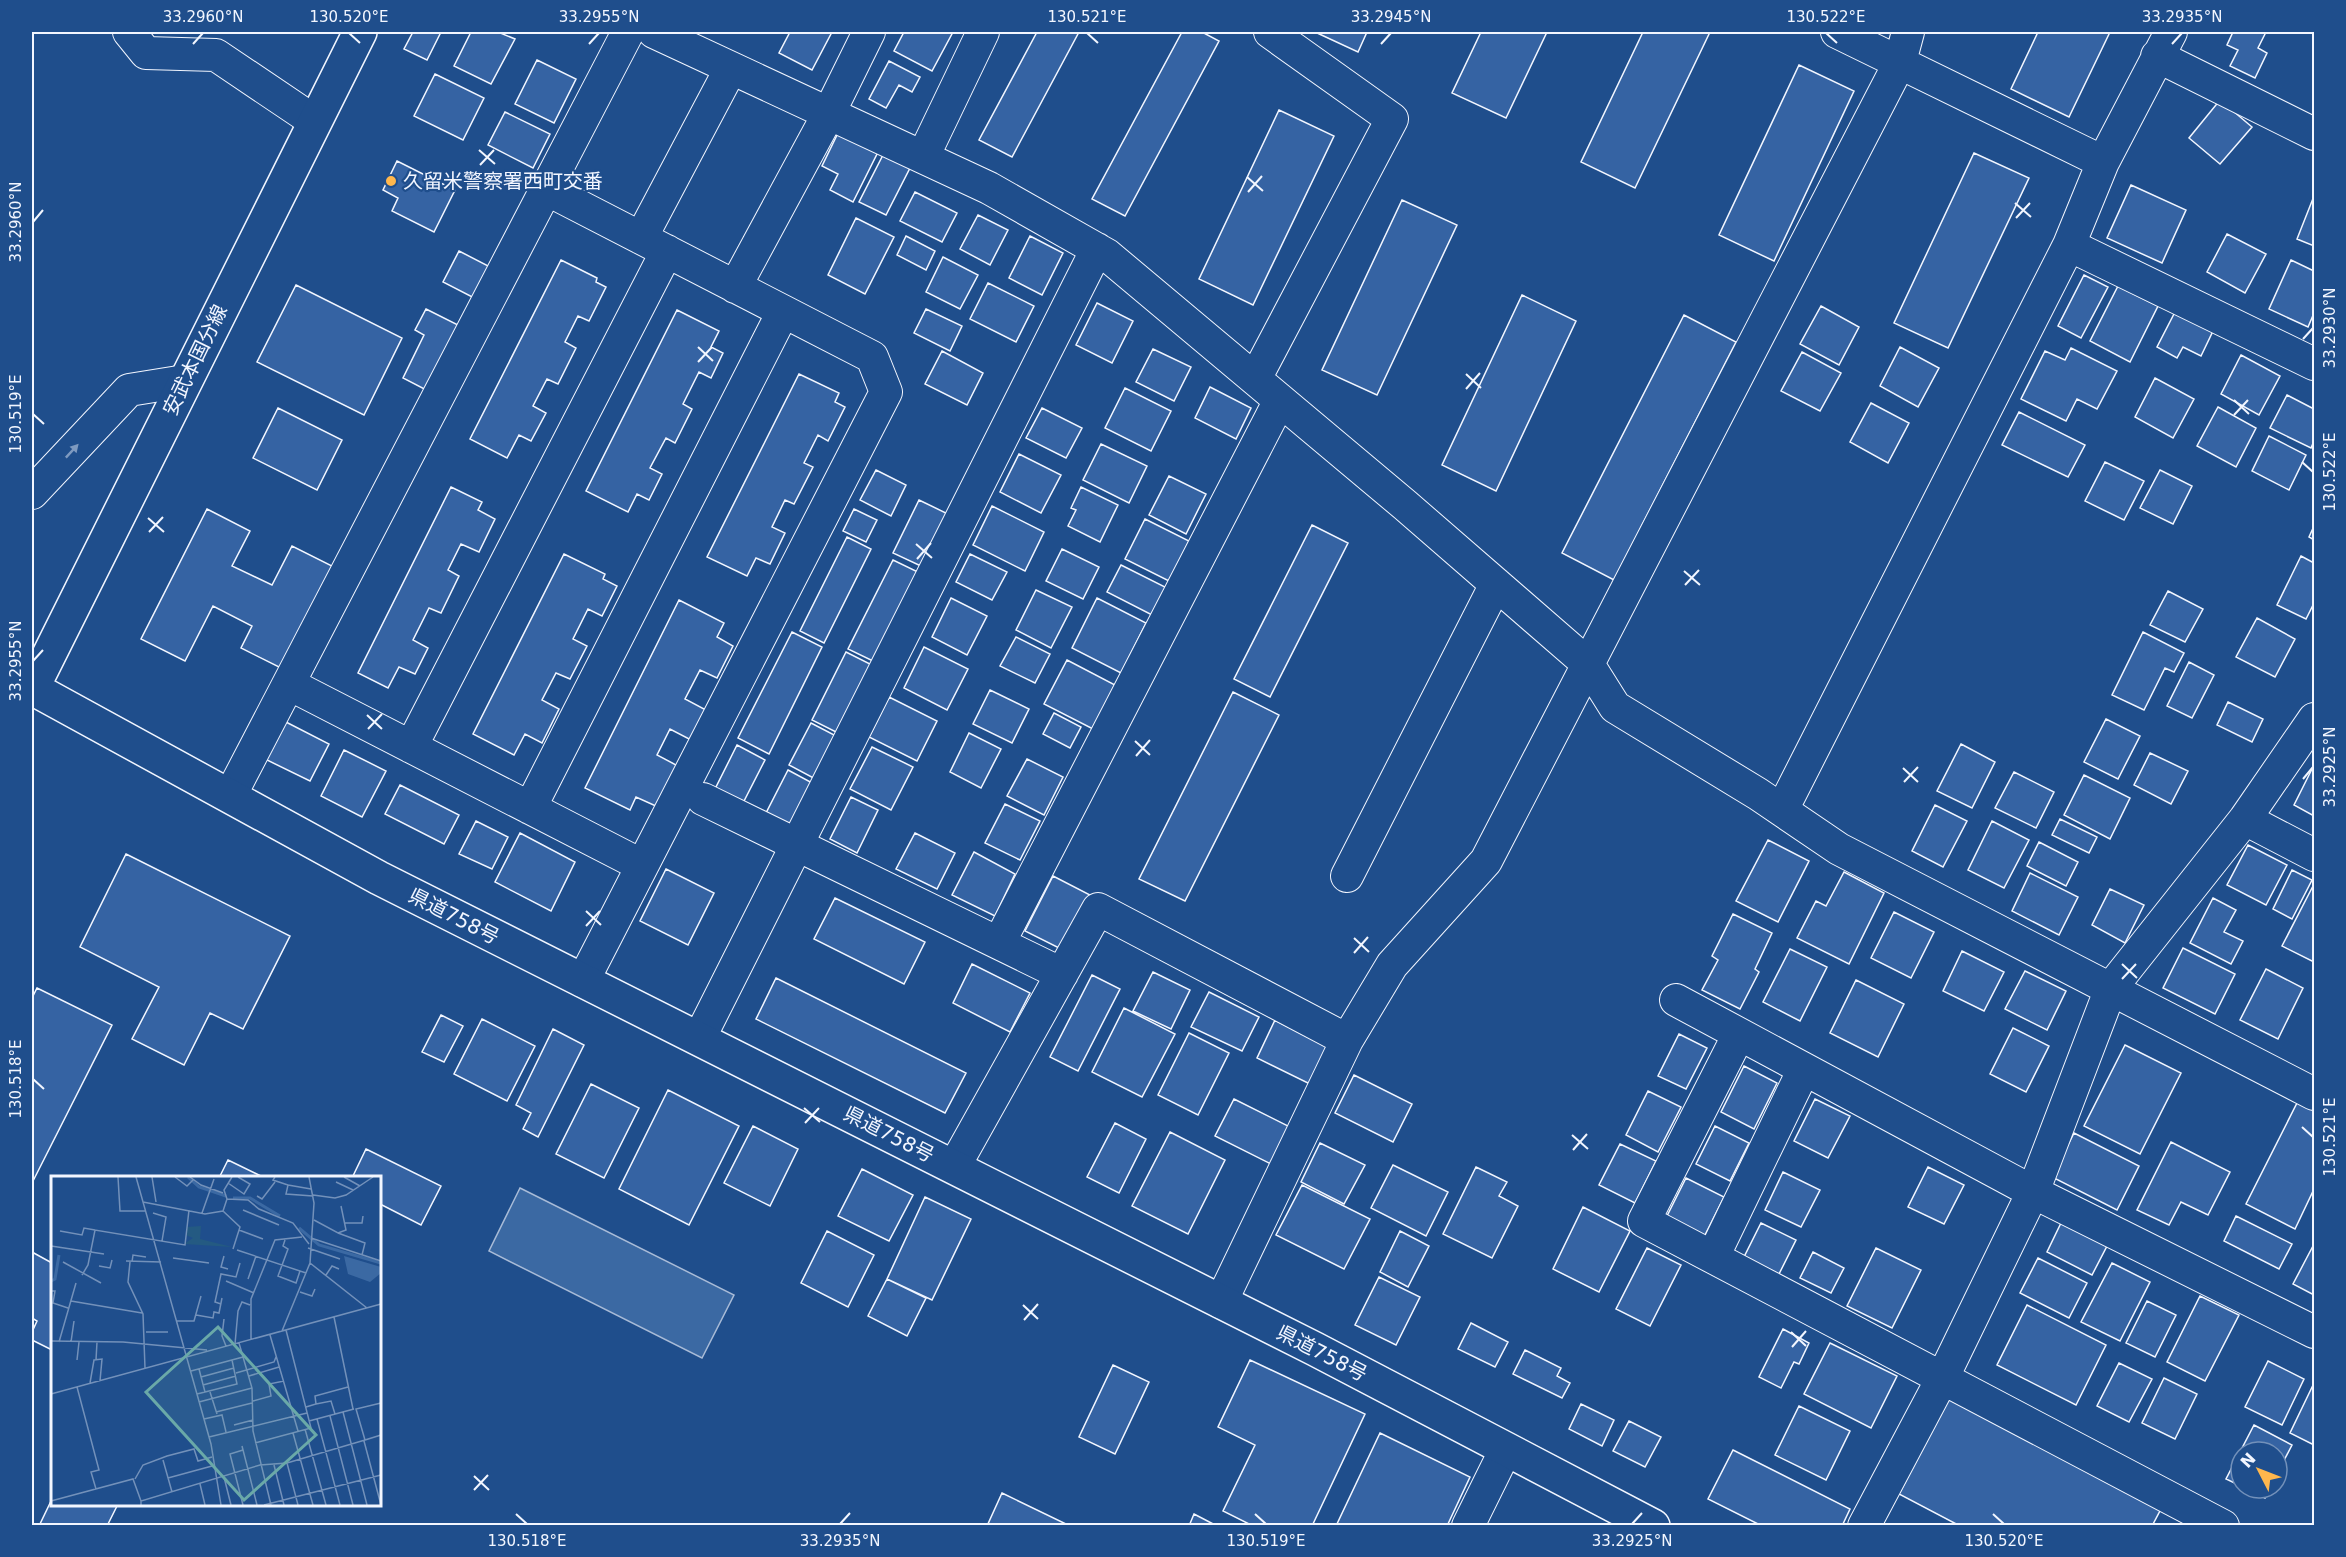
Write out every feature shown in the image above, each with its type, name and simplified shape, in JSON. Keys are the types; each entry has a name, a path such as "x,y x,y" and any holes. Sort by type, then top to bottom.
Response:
{"main road":[{"name":"安武本国分線","path":"32,688 360,32"},
{"name":"県道758号","path":"32,688 379,878 1221,1302 1653,1526"}],"street":[{"path":"129,32 146,52 216,55 314,121"},
{"path":"230,796 628,32"},
{"path":"654,32 989,188 1107,255 1588,664 1615,707 1782,810 1839,849 2314,1094"},
{"path":"735,287 829,113 869,32"},
{"path":"923,157 983,32"},
{"path":"1255,379 1392,119 1270,32"},
{"path":"1837,32 2103,162"},
{"path":"1221,1302 1347,1040 1392,965 1486,861 1900,62 1908,32"},
{"path":"1782,810 2069,245 2103,162 2164,44 2314,134"},
{"path":"411,747 654,245 731,68"},
{"path":"546,189 872,357 886,392 583,981"},
{"path":"2069,245 2314,364"},
{"path":"699,1039 1097,249"},
{"path":"531,808 783,312"},
{"path":"32,493 129,390 185,381"},
{"path":"999,944 1280,400"},
{"path":"1347,876 1496,584"},
{"path":"289,684 641,865"},
{"path":"1864,1526 1943,1377 2032,1191 2111,988 2245,819 2314,719"},
{"path":"703,799 1062,974"},
{"path":"2245,819 2314,855"},
{"path":"954,1167 1098,909 1347,1040"},
{"path":"1676,1000 2032,1191 2314,1332"},
{"path":"1739,1034 1644,1221 2223,1526"},
{"path":"1713,1257 1804,1069"},
{"path":"1468,1526 1506,1449"}],"water":[{"path":"520,1188 734,1295 702,1358 489,1251"}],"building":[{"path":"413,32 441,32 427,60 404,49"},
{"path":"471,32 498,32 515,39 491,84 454,66"},
{"path":"790,32 832,32 812,70 779,53"},
{"path":"904,32 953,32 932,71 894,51"},
{"path":"1037,32 1079,32 1012,157 979,140"},
{"path":"1182,32 1202,32 1219,41 1125,216 1092,199"},
{"path":"1315,32 1367,32 1358,52"},
{"path":"1481,32 1547,32 1506,118 1452,93"},
{"path":"1643,32 1710,32 1635,188 1581,162"},
{"path":"2038,32 2110,32 2069,117 2011,89"},
{"path":"2233,32 2266,32 2258,48 2267,53 2255,78 2230,66 2238,50 2227,45"},
{"path":"537,60 576,79 554,123 515,104"},
{"path":"889,61 920,77 912,92 899,85 886,108 869,99"},
{"path":"1799,65 1854,91 1774,261 1719,235"},
{"path":"435,74 484,98 463,140 414,116"},
{"path":"2220,100 2252,127 2220,164 2189,138"},
{"path":"1279,110 1334,136 1253,305 1199,279"},
{"path":"505,112 550,134 533,168 488,145"},
{"path":"840,129 880,148 853,202 830,190 838,174 822,166"},
{"path":"884,153 911,166 886,215 859,202"},
{"path":"1974,153 2029,178 1948,348 1894,323"},
{"path":"397,161 455,190 434,232 392,211 398,198 383,190"},
{"path":"2131,185 2186,210 2162,263 2107,238"},
{"path":"915,192 957,213 942,242 900,221"},
{"path":"2314,196 2314,246 2297,239"},
{"path":"1402,200 1457,225 1377,395 1322,370"},
{"path":"978,215 1008,230 990,265 960,249"},
{"path":"856,218 894,237 865,294 828,275"},
{"path":"2227,234 2266,254 2245,293 2207,272"},
{"path":"906,236 935,251 926,270 897,255"},
{"path":"1030,236 1063,253 1042,295 1009,278"},
{"path":"459,251 496,270 480,301 443,282"},
{"path":"943,257 978,275 960,309 926,292"},
{"path":"561,260 597,278 596,282 606,287 589,321 578,316 565,342 576,348 558,384 547,379 533,406 546,413 531,441 519,435 507,458 470,439"},
{"path":"2291,260 2314,271 2314,313 2308,327 2269,309"},
{"path":"2084,275 2108,287 2081,338 2058,326"},
{"path":"988,283 1034,306 1016,342 970,319"},
{"path":"296,285 402,338 364,415 257,362"},
{"path":"2118,286 2158,306 2130,362 2090,341"},
{"path":"1522,295 1576,321 1496,491 1442,465"},
{"path":"1097,303 1133,321 1112,363 1076,345"},
{"path":"1821,306 1859,327 1839,365 1800,344"},
{"path":"426,309 464,328 432,393 403,378 424,335 415,330"},
{"path":"926,309 962,326 950,351 914,333"},
{"path":"677,310 719,331 711,347 723,353 711,378 699,372 683,404 692,409 675,443 666,438 650,468 662,474 649,500 637,494 628,512 586,491"},
{"path":"2175,312 2213,331 2201,356 2183,347 2177,358 2157,347"},
{"path":"1684,315 1736,342 1614,580 1562,553"},
{"path":"1900,347 1939,368 1918,407 1880,386"},
{"path":"2071,348 2117,371 2097,409 2077,399 2066,421 2021,399 2045,351 2065,360"},
{"path":"1153,349 1191,367 1174,401 1136,382"},
{"path":"942,351 983,373 967,405 925,384"},
{"path":"1802,352 1841,373 1820,411 1781,391"},
{"path":"2241,355 2280,376 2259,415 2221,394"},
{"path":"799,374 839,393 835,402 845,407 828,441 818,435 804,463 813,467 794,504 785,500 772,527 785,533 770,564 756,558 747,576 707,557"},
{"path":"2155,378 2194,399 2173,438 2135,417"},
{"path":"1210,387 1251,408 1236,439 1195,418"},
{"path":"1125,388 1171,411 1151,451 1105,428"},
{"path":"2287,395 2314,409 2314,441 2311,448 2270,428"},
{"path":"1871,403 1909,423 1888,463 1850,442"},
{"path":"2218,407 2256,428 2236,467 2197,446"},
{"path":"278,408 342,440 317,490 253,458"},
{"path":"1042,408 1082,428 1066,458 1026,438"},
{"path":"2019,412 2085,445 2068,477 2002,445"},
{"path":"2269,436 2306,455 2289,490 2252,471"},
{"path":"1101,444 1147,466 1129,503 1083,480"},
{"path":"1019,454 1061,475 1041,513 1000,492"},
{"path":"2105,462 2144,481 2124,520 2085,501"},
{"path":"876,470 906,485 891,516 860,500"},
{"path":"2160,470 2192,486 2173,524 2140,508"},
{"path":"1169,476 1206,494 1186,534 1149,515"},
{"path":"451,487 482,502 478,510 495,519 479,552 461,544 448,570 459,576 441,613 429,608 413,640 428,648 415,674 399,667 388,688 358,673"},
{"path":"1081,487 1118,505 1100,542 1068,526 1076,510 1071,508"},
{"path":"919,500 950,515 923,567 893,553"},
{"path":"992,506 1044,532 1025,571 973,545"},
{"path":"207,509 250,531 232,566 272,585 292,546 336,568 285,670 241,648 252,626 213,606 185,661 141,639"},
{"path":"854,509 877,520 866,542 843,531"},
{"path":"1145,519 1189,541 1169,581 1125,559"},
{"path":"1312,525 1348,543 1270,697 1234,679"},
{"path":"2314,526 2314,540 2309,537"},
{"path":"847,537 871,549 824,643 800,631"},
{"path":"1062,549 1099,567 1083,599 1046,581"},
{"path":"564,554 605,574 603,579 617,586 602,616 588,609 573,639 587,646 570,679 556,673 542,700 559,709 542,743 525,734 514,755 473,734"},
{"path":"970,554 1007,572 992,600 956,582"},
{"path":"2301,556 2314,563 2314,603 2306,619 2277,605"},
{"path":"893,560 920,573 875,662 848,649"},
{"path":"1121,565 1167,588 1154,616 1107,592"},
{"path":"1036,590 1072,607 1051,648 1016,630"},
{"path":"2168,591 2203,609 2185,642 2150,625"},
{"path":"951,598 987,616 967,655 932,637"},
{"path":"1097,598 1146,623 1121,673 1072,648"},
{"path":"679,600 724,623 717,637 733,646 717,678 700,670 685,699 706,710 691,740 670,729 657,755 678,766 658,807 636,797 630,810 585,788"},
{"path":"2257,618 2295,639 2275,677 2236,657"},
{"path":"792,632 822,647 769,754 738,738"},
{"path":"2143,632 2184,653 2174,672 2165,668 2144,710 2112,695"},
{"path":"1016,637 1050,654 1035,683 1000,666"},
{"path":"924,647 968,669 947,710 904,688"},
{"path":"846,652 876,667 842,735 812,720"},
{"path":"1067,660 1115,685 1093,729 1044,704"},
{"path":"2189,662 2214,675 2192,718 2167,706"},
{"path":"990,690 1029,709 1012,743 973,724"},
{"path":"1233,692 1279,715 1185,901 1139,879"},
{"path":"889,697 937,721 917,761 869,737"},
{"path":"2228,702 2263,719 2252,742 2217,725"},
{"path":"1054,713 1081,727 1070,748 1043,734"},
{"path":"2106,719 2140,736 2118,779 2084,762"},
{"path":"284,721 329,744 310,781 265,759"},
{"path":"811,723 840,738 819,781 789,765"},
{"path":"969,733 1001,749 981,788 950,772"},
{"path":"1961,744 1995,762 1972,808 1937,791"},
{"path":"737,745 765,760 743,803 715,789"},
{"path":"872,747 913,767 891,810 850,789"},
{"path":"344,750 386,771 362,817 321,796"},
{"path":"2150,753 2188,771 2171,804 2134,785"},
{"path":"1027,759 1063,777 1044,815 1007,796"},
{"path":"2314,765 2314,816 2294,805"},
{"path":"788,770 816,785 794,829 765,815"},
{"path":"2014,772 2054,792 2036,828 1995,808"},
{"path":"2084,775 2130,798 2110,839 2064,815"},
{"path":"400,785 459,815 444,844 385,814"},
{"path":"851,797 878,810 857,853 830,839"},
{"path":"1005,804 1040,821 1020,860 985,843"},
{"path":"1935,805 1967,821 1943,867 1912,851"},
{"path":"2060,819 2097,837 2089,853 2052,835"},
{"path":"476,821 508,837 492,869 459,854"},
{"path":"1992,821 2029,840 2004,888 1968,870"},
{"path":"520,833 575,862 551,911 495,882"},
{"path":"915,833 955,853 937,889 896,869"},
{"path":"1768,840 1809,861 1778,922 1736,901"},
{"path":"2039,842 2078,862 2066,886 2027,866"},
{"path":"2248,845 2287,865 2266,905 2227,885"},
{"path":"974,852 1015,874 995,916 952,895"},
{"path":"126,854 290,936 243,1029 210,1013 184,1065 132,1039 159,987 80,947"},
{"path":"666,869 714,893 688,945 640,921"},
{"path":"2292,870 2312,880 2292,919 2273,909"},
{"path":"1844,872 1884,893 1849,964 1797,938 1816,901 1826,906"},
{"path":"2030,873 2078,897 2059,935 2012,911"},
{"path":"1053,876 1092,896 1065,951 1025,931"},
{"path":"2314,884 2314,962 2282,946"},
{"path":"2110,889 2144,905 2125,943 2092,925"},
{"path":"835,898 925,942 904,984 814,939"},
{"path":"2213,898 2236,910 2224,932 2243,941 2231,964 2190,943"},
{"path":"1894,912 1934,932 1911,978 1871,958"},
{"path":"1733,914 1772,933 1755,969 1759,972 1740,1009 1702,990 1718,960 1712,956"},
{"path":"2183,948 2235,974 2215,1014 2163,988"},
{"path":"1790,949 1827,967 1800,1021 1763,1002"},
{"path":"1962,951 2004,972 1984,1011 1943,991"},
{"path":"972,964 1030,993 1010,1032 953,1003"},
{"path":"2266,969 2303,988 2278,1039 2240,1020"},
{"path":"2025,971 2066,991 2047,1030 2005,1009"},
{"path":"1153,972 1190,990 1171,1029 1133,1011"},
{"path":"1092,975 1120,989 1078,1071 1050,1057"},
{"path":"776,978 966,1073 945,1113 756,1019"},
{"path":"1856,980 1904,1004 1878,1057 1830,1033"},
{"path":"37,988 112,1025 32,1183 32,998"},
{"path":"1209,992 1259,1017 1242,1051 1191,1027"},
{"path":"1124,1008 1175,1034 1142,1097 1092,1072"},
{"path":"441,1015 463,1026 444,1062 422,1052"},
{"path":"482,1019 535,1046 507,1101 454,1074"},
{"path":"1275,1020 1333,1050 1314,1086 1257,1058"},
{"path":"2013,1028 2049,1046 2026,1092 1990,1074"},
{"path":"553,1029 584,1045 538,1137 523,1129 531,1113 516,1105"},
{"path":"1189,1033 1229,1053 1198,1115 1158,1095"},
{"path":"1679,1034 1707,1048 1686,1089 1658,1076"},
{"path":"2125,1045 2181,1073 2140,1154 2084,1126"},
{"path":"1744,1066 1777,1083 1754,1129 1721,1112"},
{"path":"1354,1075 1412,1104 1393,1142 1335,1113"},
{"path":"591,1084 639,1108 604,1178 556,1154"},
{"path":"668,1090 739,1126 689,1225 619,1189"},
{"path":"1648,1091 1681,1107 1658,1152 1626,1135"},
{"path":"1234,1099 1298,1131 1279,1168 1215,1136"},
{"path":"1815,1099 1850,1116 1828,1158 1794,1141"},
{"path":"2299,1099 2314,1107 2314,1189 2295,1229 2246,1204"},
{"path":"1115,1123 1146,1139 1119,1193 1087,1177"},
{"path":"753,1126 798,1149 770,1206 724,1183"},
{"path":"1715,1126 1749,1143 1730,1181 1696,1164"},
{"path":"1170,1132 1225,1160 1188,1234 1132,1206"},
{"path":"2074,1133 2139,1166 2117,1210 2052,1177"},
{"path":"2171,1142 2230,1172 2208,1215 2181,1202 2169,1225 2137,1210"},
{"path":"1320,1143 1365,1165 1344,1204 1301,1182"},
{"path":"1620,1144 1656,1161 1635,1203 1599,1185"},
{"path":"366,1149 441,1186 421,1225 381,1205 381,1176 353,1176"},
{"path":"228,1160 261,1176 220,1176"},
{"path":"1393,1165 1448,1192 1426,1236 1371,1208"},
{"path":"1476,1167 1507,1182 1499,1196 1518,1206 1492,1258 1443,1234"},
{"path":"1928,1167 1964,1185 1944,1224 1908,1207"},
{"path":"862,1169 913,1195 889,1241 838,1216"},
{"path":"1783,1172 1820,1190 1801,1227 1765,1210"},
{"path":"1686,1178 1724,1197 1704,1237 1666,1218"},
{"path":"1302,1185 1370,1219 1344,1269 1276,1235"},
{"path":"925,1197 971,1219 932,1300 887,1279"},
{"path":"1583,1207 1630,1231 1599,1292 1553,1269"},
{"path":"2236,1216 2292,1244 2279,1269 2224,1241"},
{"path":"1761,1223 1796,1240 1779,1274 1744,1257"},
{"path":"2061,1223 2107,1246 2092,1275 2047,1252"},
{"path":"827,1231 874,1255 848,1307 801,1283"},
{"path":"1400,1231 1429,1246 1408,1287 1380,1272"},
{"path":"2314,1244 2314,1295 2293,1284"},
{"path":"1647,1248 1681,1265 1650,1326 1616,1309"},
{"path":"1876,1248 1921,1270 1892,1328 1847,1306"},
{"path":"32,1252 51,1262 51,1350 32,1340 32,1332 37,1321 32,1318"},
{"path":"1813,1252 1844,1268 1831,1293 1800,1278"},
{"path":"2038,1258 2087,1283 2069,1318 2020,1293"},
{"path":"2112,1263 2150,1282 2120,1341 2081,1322"},
{"path":"1379,1277 1420,1297 1396,1345 1355,1325"},
{"path":"887,1279 926,1298 907,1336 868,1316"},
{"path":"2200,1296 2239,1315 2205,1381 2167,1362"},
{"path":"2147,1301 2176,1315 2155,1357 2126,1343"},
{"path":"2027,1305 2106,1345 2076,1405 1997,1365"},
{"path":"1471,1323 1508,1342 1495,1367 1458,1349"},
{"path":"1783,1329 1809,1343 1799,1364 1794,1362 1781,1388 1759,1377"},
{"path":"1830,1343 1897,1376 1871,1428 1804,1394"},
{"path":"1525,1350 1561,1368 1557,1376 1570,1383 1562,1398 1513,1374"},
{"path":"1250,1360 1365,1414 1312,1526 1253,1526 1223,1511 1255,1445 1218,1427"},
{"path":"2268,1361 2304,1379 2282,1425 2245,1407"},
{"path":"2119,1363 2152,1379 2129,1422 2097,1406"},
{"path":"1113,1365 1149,1382 1115,1454 1079,1437"},
{"path":"2164,1378 2197,1394 2175,1439 2142,1423"},
{"path":"2314,1383 2314,1445 2290,1433"},
{"path":"1949,1398 2162,1507 2152,1526 1960,1526 1899,1494"},
{"path":"1581,1404 1614,1420 1602,1446 1569,1429"},
{"path":"1799,1406 1850,1431 1826,1480 1775,1455"},
{"path":"1629,1421 1661,1437 1645,1467 1613,1451"},
{"path":"2254,1425 2282,1440 2246,1440"},
{"path":"1380,1433 1470,1477 1447,1526 1336,1526"},
{"path":"1733,1450 1850,1509 1842,1526 1762,1526 1708,1499"},
{"path":"1002,1493 1070,1526 987,1526"},
{"path":"51,1501 51,1506 117,1506 107,1526 39,1526"},
{"path":"1194,1514 1217,1526 1189,1526"}],"place":[{"name":"久留米警察署西町交番","path":"391,181"}]}
